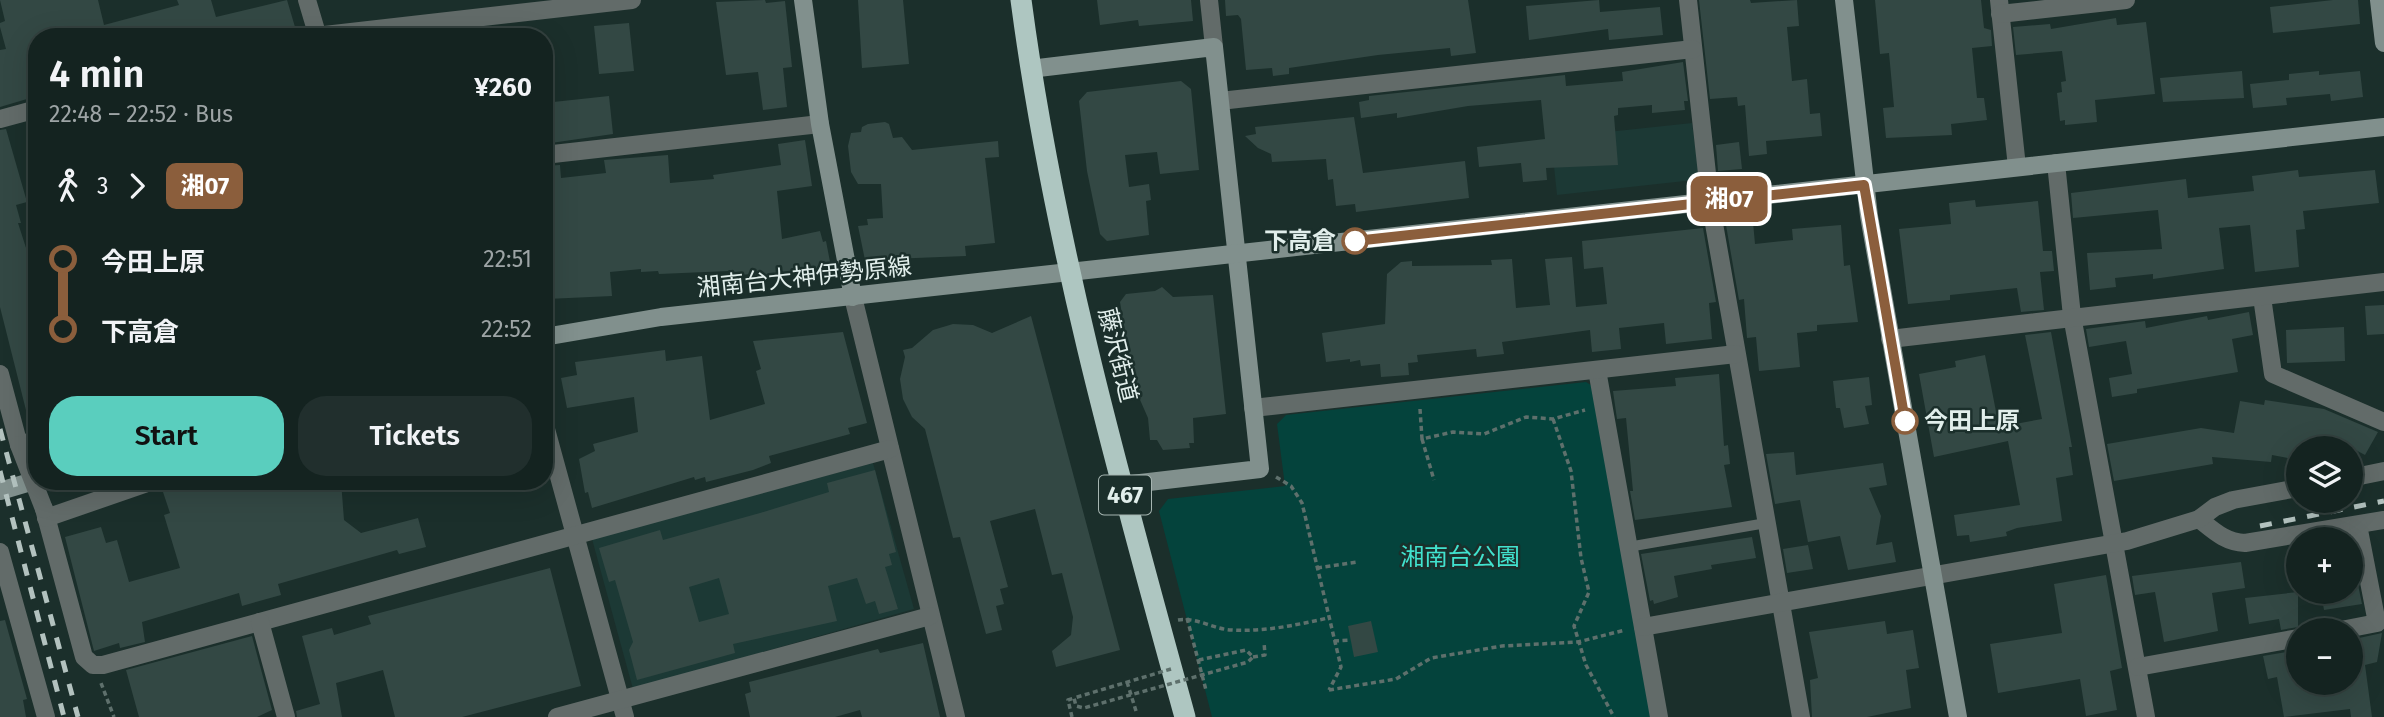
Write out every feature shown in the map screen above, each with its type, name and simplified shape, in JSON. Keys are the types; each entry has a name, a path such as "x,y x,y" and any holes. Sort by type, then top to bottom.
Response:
{"highway":[{"name":"藤沢街道","path":"1021,0 1038,125 1071,272 1123,485 1185,717"}],"street":[{"path":"307,0 312,28"},
{"path":"376,28 553,5 632,0"},
{"path":"803,0 820,124 853,297 956,717"},
{"path":"1123,485 1261,469 1209,0"},
{"path":"1688,0 1710,201 1801,717"},
{"path":"1844,0 1864,185 1958,717"},
{"path":"2017,167 1999,7 2126,0"},
{"path":"2379,0 2384,43"},
{"path":"1030,69 1214,47"},
{"path":"1220,101 1693,48"},
{"path":"0,119 28,111"},
{"path":"553,154 820,124"},
{"name":"湘南台大神伊勢原線","path":"553,335 661,317 2384,127"},
{"path":"2056,163 2072,316 2146,717"},
{"path":"1890,339 2384,282"},
{"path":"2262,297 2273,374 2384,422"},
{"path":"1253,408 1736,355"},
{"path":"1597,370 1628,547 1635,625 1660,717"},
{"path":"0,374 28,442"},
{"path":"39,490 84,657 93,665 260,622 890,449"},
{"path":"553,454 622,708"},
{"path":"2363,475 2384,471"},
{"path":"0,491 28,483"},
{"path":"45,513 123,490"},
{"path":"1635,625 1780,603 2114,543 2165,532 2199,519 2233,500 2286,490"},
{"path":"2199,519 2220,536 2233,542 2245,543 2384,520"},
{"path":"2358,525 2378,623 2363,626"},
{"path":"0,552 46,717"},
{"path":"557,717 622,708 930,616"},
{"path":"260,622 286,717"},
{"path":"2138,667 2286,640"}],"lane":[{"path":"1628,547 1766,523"}],"path":[{"path":"1418,389 1422,439 1434,480"},
{"path":"1422,439 1453,432 1484,434 1526,417 1553,419 1603,405"},
{"path":"1553,419 1571,471 1581,558 1589,592 1574,626 1586,665 1614,717"},
{"path":"1261,469 1290,486 1302,503 1341,667 1329,690 1396,679 1432,658 1502,646 1578,642 1629,629 1635,625"},
{"path":"1317,568 1358,562"},
{"path":"1159,623 1187,618 1228,630 1268,631 1328,618"},
{"path":"1187,618 1206,690"},
{"path":"1334,641 1350,639"},
{"path":"1074,698 1076,706 1083,708 1248,662 1253,657 1265,655 1264,642"},
{"path":"1199,660 1246,650 1253,657"},
{"path":"93,665 114,717"},
{"path":"1072,717 1068,700 1171,669"},
{"path":"1127,682 1136,711"}],"shaded area":[{"path":"1692,123 1699,173 1694,180 1557,195 1551,138"},
{"path":"873,463 914,609 633,689 592,539"}],"green space":[{"name":"湘南台公園","path":"1586,382 1594,387 1653,717 1212,717 1159,511 1168,499 1285,486 1277,424 1286,415"}],"building":[{"path":"0,0 98,0 104,25 179,5 177,0 211,0 216,17 287,0 295,27 28,28 28,99 0,107 0,50 6,49 0,23 5,21"},
{"path":"765,0 766,3 785,1 792,67 783,68 787,107 763,110 758,72 726,75 716,2"},
{"path":"858,0 903,0 909,64 862,68"},
{"path":"1097,0 1191,0 1193,21 1139,26 1138,20 1100,25"},
{"path":"1225,0 1468,0 1476,53 1451,56 1450,48 1378,55 1289,68 1289,74 1273,76 1272,68 1246,70 1241,19 1238,15 1226,16"},
{"path":"1599,0 1600,12 1660,7 1663,35 1609,40 1608,29 1529,40 1526,6"},
{"path":"1699,0 1750,0 1751,3 1797,0 1799,26 1787,27 1792,81 1807,79 1810,114 1820,113 1822,136 1766,141 1767,154 1749,156 1745,105 1738,106 1737,97 1710,99"},
{"path":"1875,0 1981,0 1984,28 1991,30 1992,46 1972,48 1977,98 1984,98 1987,120 1951,124 1952,135 1886,138 1883,108 1894,107 1889,53 1880,54"},
{"path":"2358,0 2360,24 2273,33 2270,7"},
{"path":"2116,18 2117,25 2146,22 2155,94 2095,100 2097,122 2065,125 2065,120 2060,121 2057,93 2062,92 2061,82 2066,81 2062,51 2016,55 2013,27 2050,24 2051,29"},
{"path":"629,23 634,71 599,74 594,26"},
{"path":"1683,62 1688,101 1684,101 1685,110 1652,113 1652,105 1618,108 1618,115 1614,116 1618,165 1546,168 1547,180 1523,182 1521,163 1479,167 1477,147 1545,139 1541,100 1468,106 1397,118 1397,113 1361,118 1359,102 1369,100 1369,96 1565,75 1566,86 1623,81 1622,72"},
{"path":"2242,71 2244,98 2163,102 2160,78"},
{"path":"2319,71 2319,75 2360,71 2363,97 2331,101 2330,94 2286,98 2287,105 2253,108 2250,84 2289,80 2289,74"},
{"path":"1181,81 1191,89 1199,170 1160,174 1157,152 1125,155 1129,187 1149,184 1151,200 1146,201 1149,235 1107,241 1100,234 1087,171 1079,101 1087,92"},
{"path":"609,96 613,134 553,143 553,102"},
{"path":"1354,117 1363,173 1465,161 1469,198 1356,212 1355,204 1336,206 1333,179 1328,180 1326,159 1272,162 1271,154 1258,148 1245,136 1256,134 1255,127"},
{"path":"868,124 889,124 893,138 902,137 912,150 998,141 999,157 985,158 995,243 965,246 966,256 865,260 858,226 868,225 867,219 883,218 881,184 858,184 851,172 848,146 851,133 861,132 862,127"},
{"path":"6,129 27,202 16,205 21,223 18,223 28,254 28,418 0,307 0,130"},
{"path":"805,140 812,186 777,191 782,239 820,231 823,242 826,241 831,267 752,279 751,274 729,276 729,271 659,274 658,271 641,272 641,269 610,272 612,296 553,299 553,165 560,165 561,178 606,173 604,160 668,155 670,183 714,179 713,175 781,165 778,144"},
{"path":"1739,142 1742,169 1718,171 1716,145"},
{"path":"2298,170 2299,177 2375,170 2379,203 2303,211 2305,229 2296,230 2299,267 2255,272 2250,225 2219,228 2224,269 2153,279 2153,274 2115,278 2116,287 2090,290 2087,253 2162,249 2158,210 2073,218 2071,193 2186,179 2188,198 2254,191 2252,176"},
{"path":"1975,200 1976,207 2038,201 2043,251 2052,251 2054,271 2040,272 2044,310 2021,312 2017,288 1950,295 1950,300 1908,304 1899,229 1951,224 1949,203"},
{"path":"1753,222 1755,244 1793,240 1792,229 1841,225 1844,266 1850,265 1858,322 1817,325 1817,331 1797,333 1800,367 1759,371 1756,337 1747,338 1744,299 1739,300 1726,225"},
{"path":"1703,228 1716,302 1709,303 1712,339 1666,344 1664,323 1619,328 1621,349 1592,352 1590,330 1502,342 1504,354 1477,357 1476,349 1417,355 1418,362 1408,363 1409,375 1381,377 1380,364 1361,366 1360,360 1326,362 1322,333 1385,324 1387,274 1401,262 1412,261 1412,266 1492,265 1491,260 1512,259 1516,308 1550,305 1545,259 1572,257 1576,307 1607,304 1603,267 1584,269 1582,241"},
{"path":"1162,287 1173,297 1213,295 1226,414 1193,418 1194,443 1189,443 1190,448 1163,450 1157,440 1150,440 1148,418 1134,386 1120,302 1126,294 1155,291"},
{"path":"2384,305 2384,334 2367,335 2365,306"},
{"path":"2249,312 2253,335 2232,339 2238,372 2137,389 2137,393 2112,397 2109,378 2132,374 2126,341 2089,347 2086,329 2145,321 2146,328 2207,316 2208,320"},
{"path":"1031,316 1120,650 1056,667 1052,651 1071,635 1073,617 1062,573 1052,575 1035,509 990,521 1008,587 1000,589 1004,604 996,606 1002,630 986,634 960,537 953,538 925,429 912,417 903,399 900,379 905,357 903,350 912,348 933,330 953,324 973,325 992,333"},
{"path":"2344,327 2345,361 2287,363 2286,330"},
{"path":"843,332 867,423 848,428 850,434 769,456 771,463 753,470 706,482 705,477 695,480 694,477 592,508 588,492 585,493 579,459 595,451 593,444 638,432 634,397 567,408 561,378 577,375 575,362 665,350 666,361 702,356 710,420 765,404 756,371 761,369 753,341"},
{"path":"2051,332 2072,447 2069,447 2073,475 2056,478 2062,521 2017,528 2006,532 2007,536 1970,542 1969,535 1957,536 1954,515 2020,505 2008,441 1934,457 1919,374 1956,367 1955,361 1985,355 1999,427 2042,419 2025,335"},
{"path":"1719,374 1724,446 1728,445 1730,464 1724,465 1732,507 1635,520 1630,491 1633,491 1626,418 1617,419 1613,391 1676,386 1675,378"},
{"path":"1869,377 1872,405 1865,406 1869,424 1844,428 1840,408 1836,408 1833,381"},
{"path":"2265,400 2324,409 2378,432 2365,455 2363,436 2286,436 2286,458 2272,455 2271,462 2212,457 2213,464 2114,481 2107,444 2201,428 2234,433 2240,401 2264,405"},
{"path":"1794,452 1796,475 1883,463 1887,485 1869,488 1881,516 1876,545 1892,542 1896,562 1848,570 1840,536 1808,542 1800,500 1775,504 1766,454"},
{"path":"875,470 896,552 889,554 892,565 885,567 898,609 879,614 875,601 866,604 857,578 828,586 837,621 733,644 735,653 637,680 629,650 633,642 615,580 609,582 599,548 660,530 663,540 760,513 829,492 827,483","holes":["719,578 729,614 699,622 689,587"]},
{"path":"342,490 344,520 361,533 418,518 426,547 399,554 397,550 278,584 281,595 242,606 239,593 142,622 145,642 120,648 119,643 94,651 65,537 101,527 106,543 117,540 129,582 180,568 164,515 170,513 163,492"},
{"path":"1752,537 1756,558 1711,565 1712,569 1674,576 1678,597 1654,604 1653,600 1650,601 1641,554"},
{"path":"1808,545 1813,569 1787,573 1783,549"},
{"path":"2241,562 2245,588 2212,593 2218,631 2164,642 2155,592 2135,595 2132,576"},
{"path":"550,568 581,686 462,717 395,717 383,670 336,683 342,717 297,717 296,711 320,704 302,636 332,628 334,635 371,624 368,616"},
{"path":"2106,575 2122,668 2110,671 2117,710 2086,716 2080,679 1998,693 1990,644 2062,633 2054,584"},
{"path":"2286,593 2286,604 2298,604 2298,618 2286,618 2286,629 2281,630 2279,619 2249,624 2245,598"},
{"path":"2323,604 2362,604 2324,610"},
{"path":"5,620 27,699 23,700 26,717 0,717 0,621"},
{"path":"1371,621 1378,652 1354,657 1348,626"},
{"path":"1885,621 1887,634 1913,630 1919,668 1906,670 1911,708 1867,717 1812,717 1810,680 1818,678 1809,632"},
{"path":"2382,633 2377,662 2365,665 2372,717 2351,717 2350,709 2284,717 2277,677 2268,679 2263,656 2286,652 2286,695 2363,695 2363,637"},
{"path":"252,636 272,710 257,717 139,717 126,670"},
{"path":"923,643 940,717 862,717 860,710 835,717 750,717 745,694 751,692 749,682 878,649 880,653"}],"railway":[{"path":"0,429 78,717"},
{"path":"0,471 64,717"},
{"path":"2260,526 2384,501"}],"bus line":[{"name":"湘07","path":"1355,241 1864,185 1905,421"}],"place":[{"name":"下高倉","path":"1355,241"},
{"name":"今田上原","path":"1905,421"}]}
